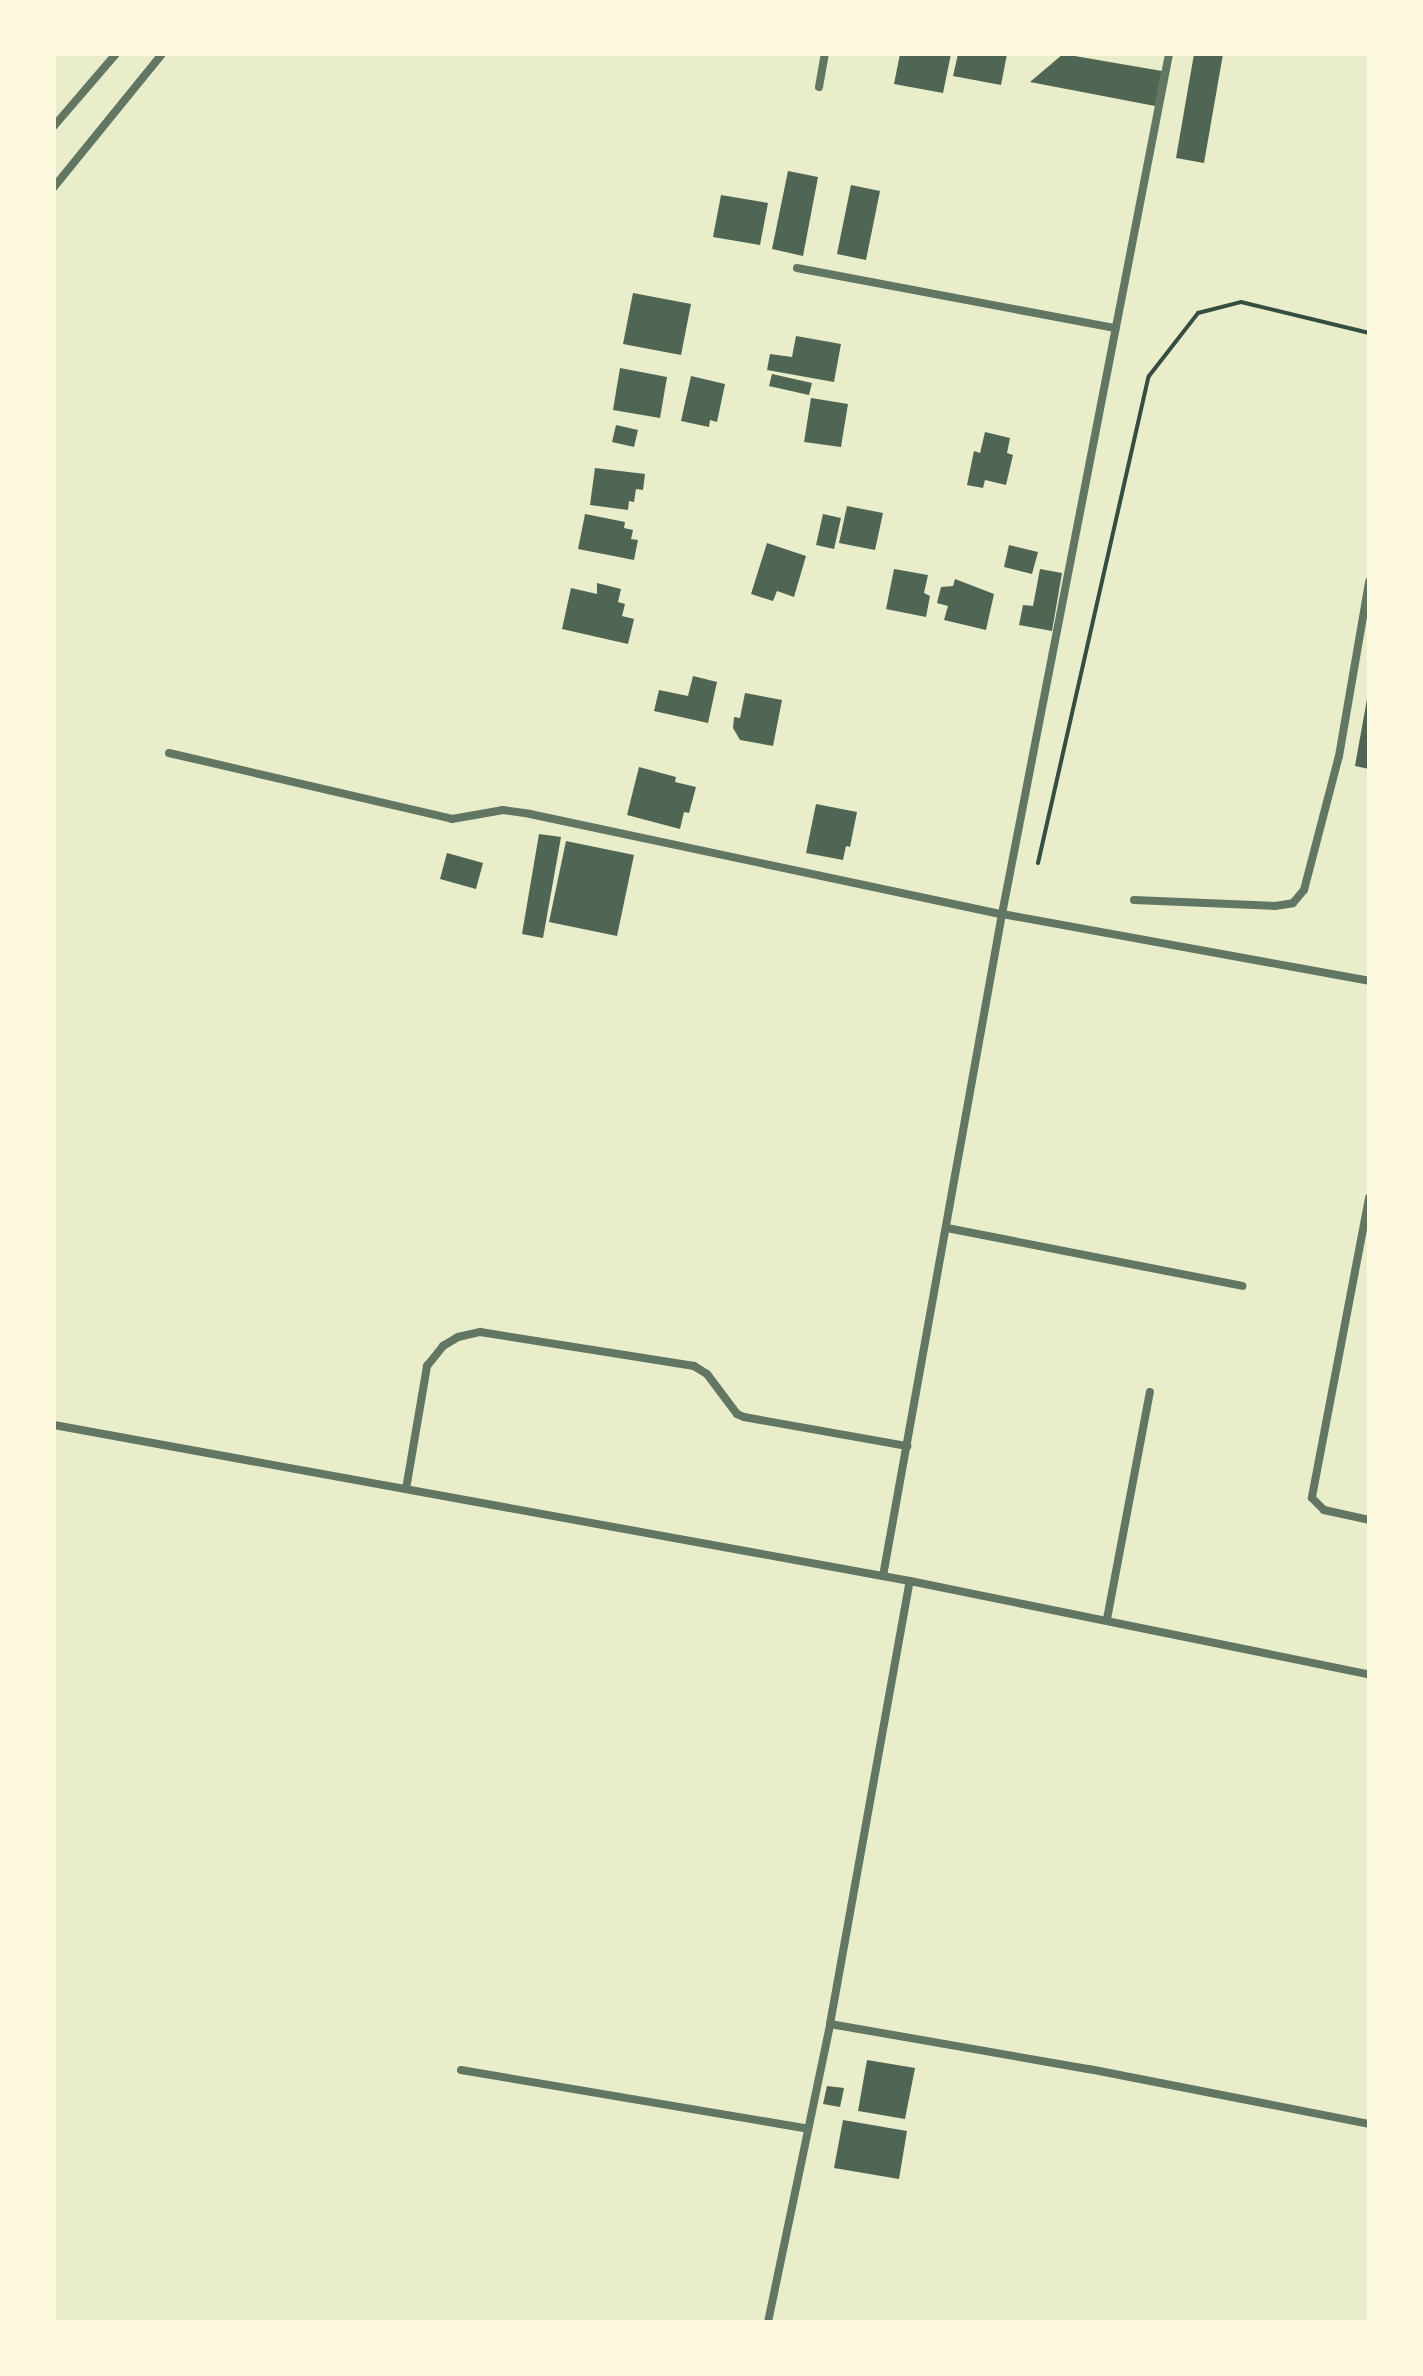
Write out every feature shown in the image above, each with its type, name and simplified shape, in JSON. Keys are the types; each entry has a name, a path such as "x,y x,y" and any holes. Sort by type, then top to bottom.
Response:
{"street":[{"path":"54,126 116,54"},
{"path":"54,187 162,54"},
{"path":"819,87 825,54"},
{"path":"883,1576 1002,914 1169,54"},
{"path":"797,268 1115,328"},
{"path":"1134,900 1275,906 1293,903 1304,890 1339,756 1369,582"},
{"path":"169,753 452,819 503,810 530,814 1002,914 1369,981"},
{"path":"1369,1198 1312,1498 1324,1510 1369,1520"},
{"path":"947,1228 1242,1286"},
{"path":"406,1489 427,1366 443,1346 458,1337 480,1332 694,1366 707,1374 737,1414 744,1417 907,1446"},
{"path":"1107,1619 1150,1392"},
{"path":"54,1425 910,1581 1369,1674"},
{"path":"768,2322 830,2024 910,1581"},
{"path":"830,2024 1089,2069 1369,2124"},
{"path":"461,2070 808,2129"}],"path":[{"path":"1038,863 1149,376 1198,313 1241,302 1369,333"}],"building":[{"path":"900,54 951,54 943,93 894,84"},
{"path":"958,54 1007,54 1001,85 953,76"},
{"path":"1063,54 1162,71 1155,106 1030,82"},
{"path":"1194,54 1223,54 1204,163 1176,158"},
{"path":"788,171 818,177 803,256 772,249"},
{"path":"851,185 880,191 866,260 837,254"},
{"path":"721,195 768,203 760,245 713,237"},
{"path":"633,293 691,304 681,355 623,344"},
{"path":"796,336 841,344 834,382 767,370 770,354 792,357"},
{"path":"620,368 667,377 660,418 613,410"},
{"path":"772,374 812,383 809,395 769,386"},
{"path":"691,376 725,384 717,422 710,420 709,427 681,421"},
{"path":"811,398 848,404 841,447 804,442"},
{"path":"616,425 638,430 634,447 612,442"},
{"path":"985,432 1010,438 1007,453 1013,455 1006,485 985,480 983,488 967,485 974,451 980,453"},
{"path":"595,468 645,474 643,490 636,489 634,502 629,501 628,510 590,505"},
{"path":"847,506 883,513 875,550 839,543"},
{"path":"585,514 625,522 624,528 633,530 631,539 638,540 634,560 578,549"},
{"path":"823,514 841,518 834,549 816,545"},
{"path":"767,543 806,556 794,597 777,591 773,601 751,594"},
{"path":"1009,545 1038,552 1032,574 1004,567"},
{"path":"894,569 928,575 924,593 930,596 926,617 886,609"},
{"path":"1040,569 1062,573 1052,631 1019,625 1023,605 1033,606"},
{"path":"955,579 994,594 986,630 944,620 948,606 937,603 941,587 953,586"},
{"path":"597,583 621,589 618,602 625,604 622,616 634,619 628,644 562,629 571,588 597,594"},
{"path":"693,676 717,682 708,723 654,711 659,690 688,696"},
{"path":"745,693 782,700 773,746 740,740 733,728 734,717 740,718"},
{"path":"1369,699 1369,769 1355,766"},
{"path":"639,767 676,777 675,782 696,787 689,813 684,812 680,829 627,815"},
{"path":"816,804 857,812 850,847 846,846 843,860 806,853"},
{"path":"539,834 561,837 543,938 522,934"},
{"path":"566,841 634,855 617,936 549,922"},
{"path":"447,853 483,863 476,889 440,879"},
{"path":"867,2060 915,2068 905,2119 858,2111"},
{"path":"827,2086 844,2088 840,2107 823,2104"},
{"path":"843,2120 907,2131 899,2179 834,2168"}]}
